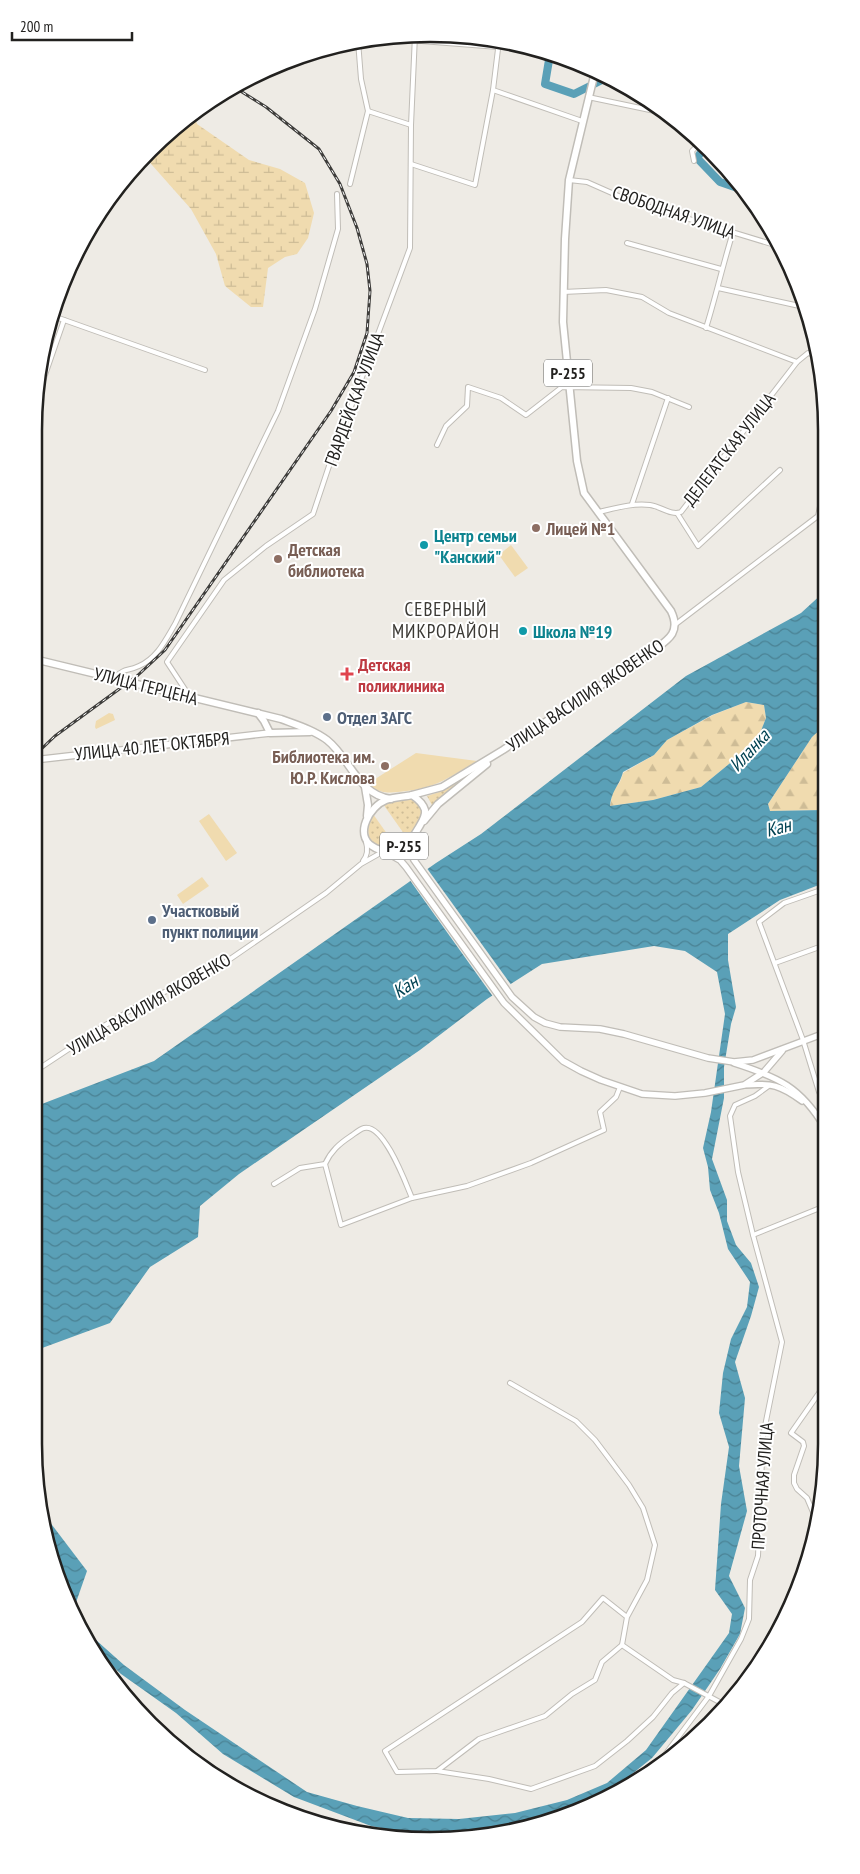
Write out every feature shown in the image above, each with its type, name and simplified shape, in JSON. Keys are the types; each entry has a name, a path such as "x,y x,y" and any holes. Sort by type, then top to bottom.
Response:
{"main road":[{"name":"Р-255","path":"593,79 569,180 563,292 563,322 579,476 584,493 671,611 676,624"},
{"name":"УЛИЦА ВАСИЛИЯ ЯКОВЕНКО","path":"412,795 442,787 503,750 654,650 670,638 676,624"},
{"name":"УЛИЦА ГЕРЦЕНА","path":"42,661 281,719 316,733 328,741 365,787"},
{"path":"258,713 264,720 270,733 299,731 316,733"},
{"name":"УЛИЦА 40 ЛЕТ ОКТЯБРЯ","path":"42,759 270,733"},
{"name":"Р-255","path":"419,828 438,804 503,750"},
{"path":"365,787 384,798 391,799"},
{"path":"365,787 368,805 367,817"},
{"name":"Р-255","path":"782,1050 764,1072 744,1085 705,1093 675,1096 642,1094 586,1074 563,1061 504,1003 406,867 400,860 372,847 365,838 367,817 378,804 391,799 412,795 421,802 425,811 424,819 414,836 410,847 410,854 512,997 534,1017 560,1028 600,1029 708,1058 734,1062 753,1060 818,1035"},
{"name":"Р-255","path":"384,851 400,848 414,836"}],"street":[{"name":"ГВАРДЕЙСКАЯ УЛИЦА","path":"190,696 167,662 224,580 266,546 314,514 330,463 410,248 414,43"},
{"path":"445,43 468,44"},
{"path":"350,184 368,111 361,79 359,49"},
{"path":"411,164 475,185 493,90 498,49"},
{"path":"493,90 582,121"},
{"path":"588,96 646,109"},
{"path":"368,111 411,125"},
{"path":"694,161 692,151 695,148"},
{"name":"СВОБОДНАЯ УЛИЦА","path":"569,180 587,182 630,201 770,243"},
{"path":"114,678 123,670 138,666 157,654 175,624 278,411 314,309 338,229 337,194"},
{"path":"706,328 718,288 721,269 733,232"},
{"path":"627,243 721,269"},
{"path":"718,288 797,305"},
{"path":"563,292 606,290 642,297 670,313 797,362 810,353"},
{"path":"59,318 205,370"},
{"path":"48,366 64,320"},
{"name":"ДЕЛЕГАТСКАЯ УЛИЦА","path":"599,512 632,504 656,506 677,513 681,512 797,362"},
{"path":"437,445 446,426 467,406 468,387 501,398 526,414 562,386 631,388 652,392 689,407"},
{"path":"632,504 668,398"},
{"path":"677,513 698,546 780,470"},
{"name":"УЛИЦА ВАСИЛИЯ ЯКОВЕНКО","path":"676,624 818,516"},
{"path":"361,864 366,857 368,848 365,838"},
{"name":"УЛИЦА ВАСИЛИЯ ЯКОВЕНКО","path":"42,1067 102,1027 156,996 198,978 220,966 326,893 361,864 384,851"},
{"path":"818,891 784,902 759,922 803,1040 818,1089"},
{"path":"775,963 818,948"},
{"path":"734,1062 764,1072 792,1087 818,1117"},
{"path":"744,1085 772,1084 788,1090 814,1110"},
{"name":"ПРОТОЧНАЯ УЛИЦА","path":"669,1749 709,1696 742,1639 749,1619 750,1580 758,1556 763,1436 782,1342 738,1172 730,1116 735,1105 755,1096 772,1084"},
{"path":"412,1198 389,1147 381,1137 370,1129 365,1128 345,1140 331,1152 325,1164 341,1225 412,1198 467,1186 531,1163 604,1130 600,1112 616,1097 620,1087"},
{"path":"274,1184 300,1168 325,1164"},
{"path":"753,1235 818,1209"},
{"path":"437,1771 479,1739 545,1716 572,1694 595,1680 602,1662 622,1644 627,1617 647,1580 655,1545 643,1508 600,1448 576,1422 510,1383"},
{"path":"812,1509 807,1498 797,1489 794,1483 794,1475 804,1446 803,1442 791,1433 818,1394"},
{"path":"627,1617 603,1598 582,1622 385,1751 397,1772 437,1771 488,1779 531,1789 595,1766 627,1741 653,1717 672,1693 684,1682"},
{"path":"622,1644 673,1680 684,1682 719,1701"}],"green space":[{"path":"196,121 197,124 249,160 280,169 305,183 314,213 308,238 297,254 285,257 268,268 263,307 251,307 225,286 216,254 191,209 150,163"},
{"path":"511,545 528,568 515,577 499,555"},
{"path":"746,702 764,705 766,718 757,741 701,787 653,800 610,806 613,790 620,782 623,773 654,755 667,740 713,715"},
{"path":"109,713 113,714 115,720 96,729 96,721"},
{"path":"818,732 818,810 770,811 768,804 812,737"},
{"path":"416,753 477,761 431,786 395,792 378,790 372,787 372,781"},
{"path":"489,760 433,807 427,796 439,792"},
{"path":"411,799 421,807 422,817 407,838 383,804"},
{"path":"209,814 237,853 226,861 199,821"},
{"path":"373,814 395,845 379,845 371,840 368,829"},
{"path":"202,877 209,886 183,904 177,895"}],"water":[{"name":"Кан","path":"818,597 818,732 812,737 768,804 770,811 818,810 818,885 780,900 728,934 728,960 736,1007 731,1024 724,1067 724,1098 712,1159 727,1200 727,1221 736,1245 751,1263 759,1287 735,1362 745,1398 739,1466 747,1511 729,1576 745,1608 740,1634 720,1669 692,1710 652,1758 624,1780 601,1792 555,1811 506,1824 481,1828 430,1832 405,1831 371,1826 294,1797 223,1754 176,1713 121,1674 114,1668 94,1639 124,1665 185,1710 307,1792 408,1818 459,1819 515,1813 567,1800 607,1783 646,1750 729,1633 732,1614 715,1590 721,1504 729,1447 719,1413 723,1373 731,1339 747,1307 750,1282 728,1249 719,1213 710,1190 708,1167 703,1148 711,1112 725,1014 717,972 685,951 654,946 542,964 487,999 420,1050 239,1174 200,1206 198,1237 150,1267 110,1323 42,1348 42,1104 154,1061 436,863 481,834 686,676 801,613","holes":["746,702 764,705 766,718 757,741 701,787 653,800 610,806 612,796 623,772 654,755 667,740 712,715"]},
{"path":"51,1523 87,1571 76,1602 63,1569"}],"pier":[{"path":"426,867 512,986 494,998 409,879"}],"waterway":[{"name":"Иланка","path":"549,61 545,84 574,94 599,81"},
{"name":"Иланка","path":"701,153 697,158 720,182 730,185"}],"railway":[{"path":"42,748 55,736 137,676 165,650 331,411 354,372 367,333 370,291 367,264 357,228 340,184 319,149 266,107 241,91"}],"place":[{"name":"Лицей №1","path":"536,528"},
{"name":"Центр семьи \"Канский\"","path":"424,545"},
{"name":"Детская библиотека","path":"278,559"},
{"name":"Школа №19","path":"523,631"},
{"name":"Детская поликлиника","path":"347,674"},
{"name":"Отдел ЗАГС","path":"327,717"},
{"name":"Библиотека им. Ю.Р. Кислова","path":"385,766"},
{"name":"Участковый пункт полиции","path":"152,920"}],"district":[{"name":"СЕВЕРНЫЙ МИКРОРАЙОН","path":"446,620"}]}
